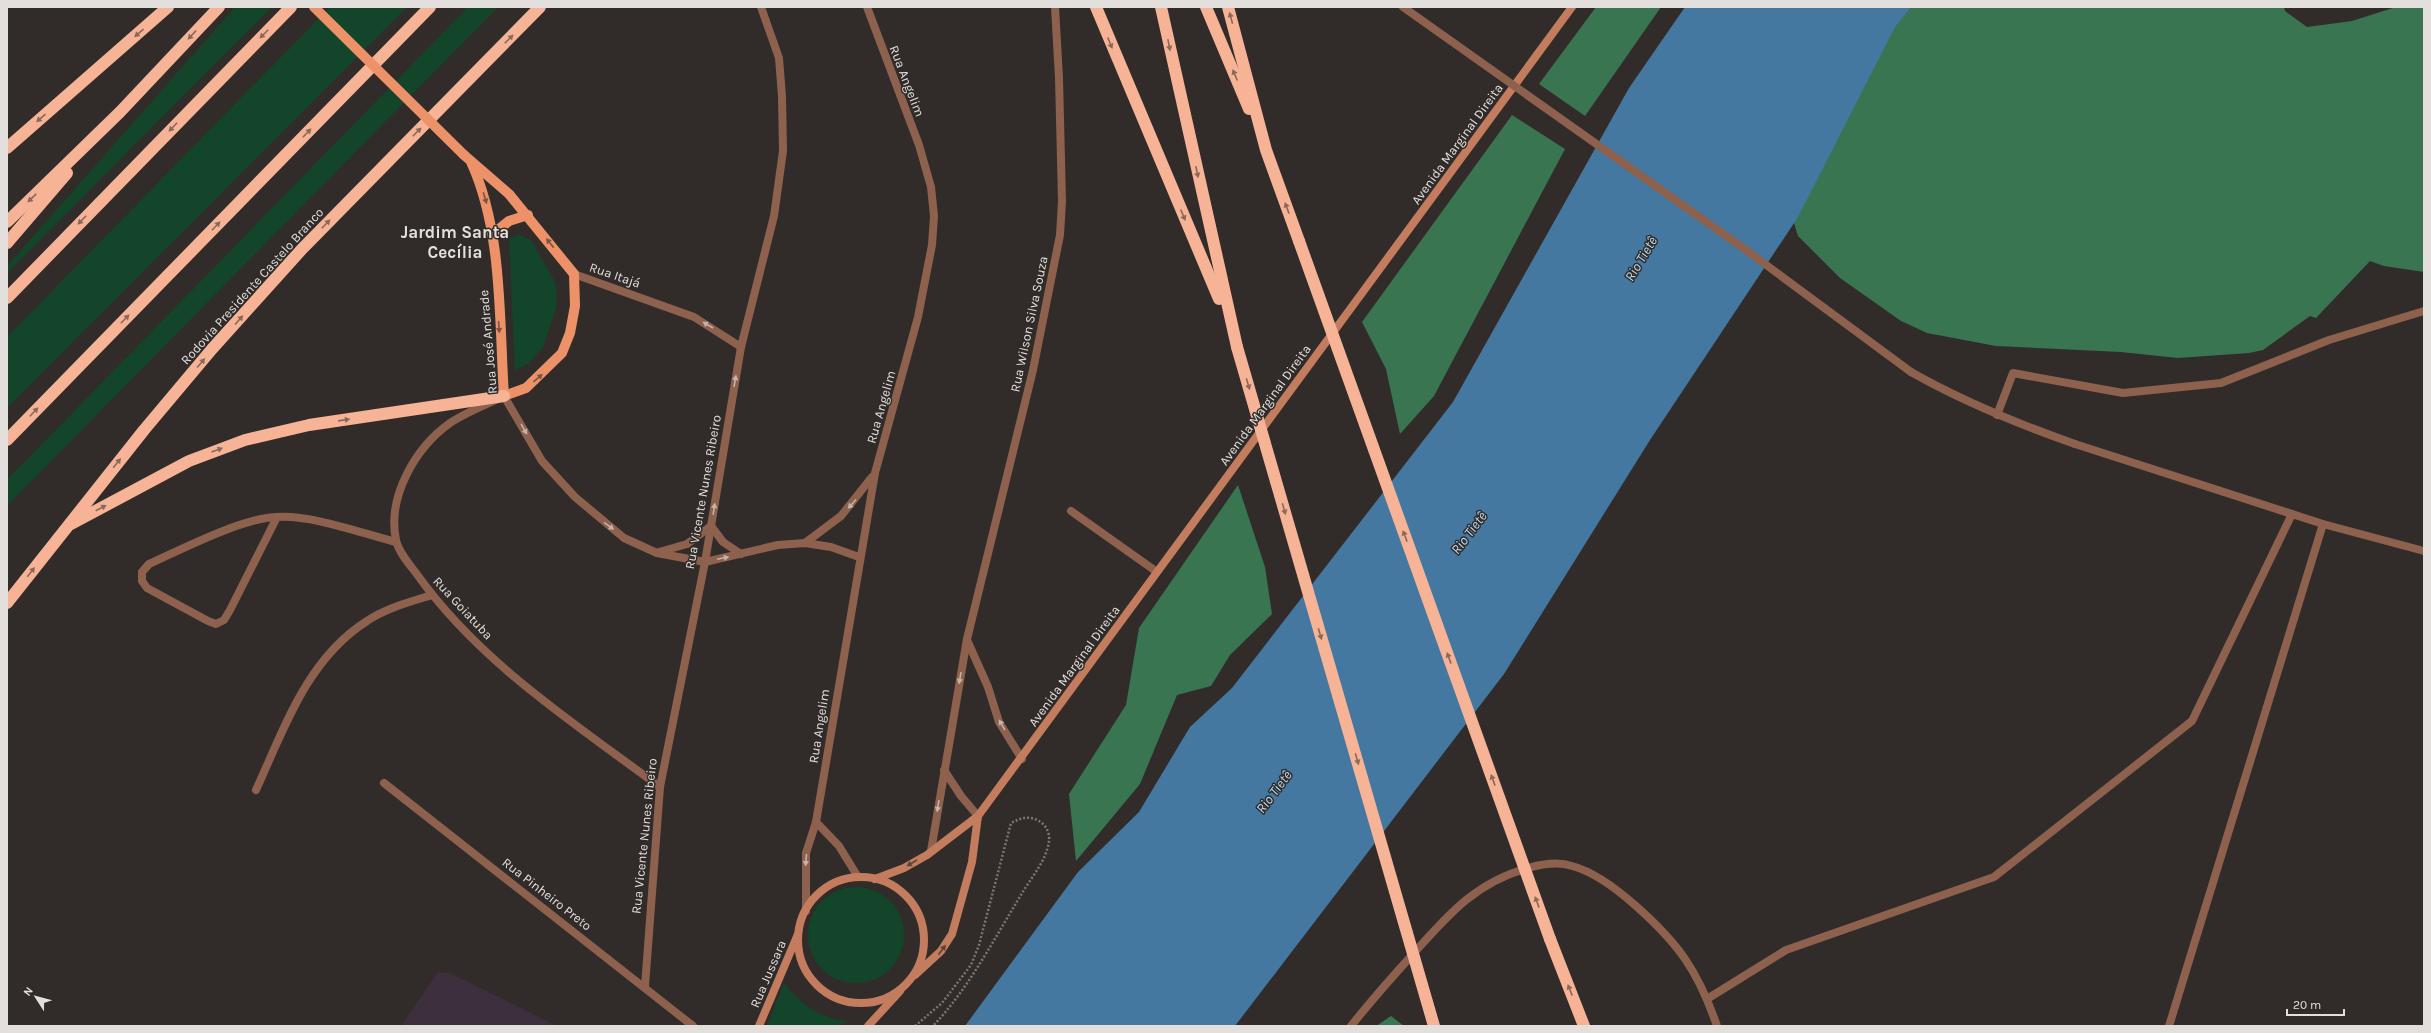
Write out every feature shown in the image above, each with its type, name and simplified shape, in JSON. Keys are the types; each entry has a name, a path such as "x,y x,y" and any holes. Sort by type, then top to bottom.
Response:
{"highway":[{"path":"7,148 168,7"},
{"path":"7,222 120,112 219,7"},
{"path":"7,298 291,7"},
{"path":"7,440 430,7"},
{"name":"Rodovia Presidente Castelo Branco","path":"7,603 168,401 302,249 540,7"},
{"path":"1096,7 1124,78 1230,322"},
{"path":"1162,7 1230,322 1434,1026"},
{"path":"1206,7 1266,150"},
{"path":"1228,7 1274,175 1550,939 1584,1026"},
{"path":"7,243 120,112"},
{"path":"67,526 189,460 245,440 309,425 504,396"}],"main road":[{"path":"314,7 471,162"},
{"name":"Avenida Marginal Direita","path":"876,879 904,868 931,851 978,816 1022,759 1157,572 1572,7"},
{"name":"Rua Itajá","path":"471,162 496,182 528,215 574,274"},
{"name":"Rua José Andrade","path":"471,162 481,183 493,234 504,396"},
{"path":"493,234 509,221 528,215"},
{"path":"504,396 526,388 562,353 570,333 575,306 574,274"},
{"path":"868,1026 890,1004 913,976 931,962 952,934 972,862 978,816"},
{"path":"903,988 884,999 863,1004 841,1000 822,990 807,974 799,954 799,931 806,911 819,894 837,882 858,877 876,879 894,886 904,895 920,917 924,937 922,958 913,976"},
{"name":"Rua Jussara","path":"759,1026 799,931"}],"street":[{"name":"Rua Vicente Nunes Ribeiro","path":"644,986 660,787 705,562 741,347 774,216 782,152 782,96 779,58 761,7"},
{"name":"Rua Angelim","path":"806,911 806,853 816,822 859,557 875,473 918,317 932,245 934,216 931,187 919,145 867,7"},
{"name":"Rua Wilson Silva Souza","path":"931,851 967,639 1033,370 1060,235 1062,201 1060,78 1055,7"},
{"path":"1403,7 1746,250 1911,372 1958,398 1997,415 2075,444 2323,524 2424,551"},
{"name":"Rua Itajá","path":"574,274 694,317 741,347"},
{"path":"1997,415 2013,373 2124,393 2221,383 2328,340 2424,311"},
{"name":"Rua Goiatuba","path":"504,396 450,423 429,441 398,493 393,518 396,542 432,595 506,670 660,787"},
{"name":"Rua José Andrade","path":"504,396 542,461 575,498 624,538 657,553 705,562 778,545 805,543 831,547 859,557"},
{"path":"805,543 841,516 875,473"},
{"path":"1071,511 1157,572"},
{"path":"1707,1000 1786,950 1994,877 2192,721 2292,514"},
{"path":"277,517 230,610 224,620 216,624 154,592 142,581 142,572 149,564 213,535 277,517 310,520 396,542"},
{"path":"2169,1026 2323,524"},
{"path":"657,553 687,544 711,526 723,542 741,554"},
{"path":"256,790 293,708 314,672 340,640 368,620 432,595"},
{"path":"967,639 988,687 999,722 1022,759"},
{"path":"944,770 961,796 978,816"},
{"name":"Rua Pinheiro Preto","path":"384,783 693,1026"},
{"path":"816,822 839,846 858,877"},
{"path":"1351,1026 1375,995 1451,912 1480,888 1505,874 1544,863 1572,866 1601,880 1628,898 1661,928 1690,964 1707,1000 1717,1026"}],"path":[{"path":"915,1026 942,1003 971,965 979,944 1011,823 1022,817 1033,818 1042,822 1048,830 1049,841 1039,865 976,969 933,1026"}],"shaded area":[{"path":"438,972 450,973 557,1026 401,1026"}],"green space":[{"path":"235,7 272,7 7,273 7,266"},
{"path":"330,7 407,7 7,408 7,337"},
{"path":"468,7 498,7 7,506 7,480"},
{"path":"1596,7 1661,7 1585,116 1539,84"},
{"path":"1896,7 2284,7 2285,11 2307,27 2352,21 2396,7 2424,7 2424,272 2384,266 2370,261 2316,318 2310,316 2263,350 2249,353 2178,358 2121,352 1996,346 1927,333 1901,321 1840,278 1798,236 1793,220"},
{"path":"1512,115 1565,149 1434,396 1400,434 1386,369 1362,322"},
{"path":"518,234 531,240 554,280 557,294 556,308 543,347 528,364 515,370 509,239"},
{"path":"1238,485 1265,567 1272,614 1230,655 1211,686 1177,695 1140,784 1076,861 1069,794 1126,705 1139,628"},
{"path":"856,887 874,891 883,895 890,901 896,908 900,917 904,935 900,953 896,962 890,969 883,975 874,979 856,983 838,979 829,975 822,969 816,962 812,953 808,935 812,917 816,908 822,901 829,895 838,891"},
{"path":"784,983 797,998 820,1014 837,1020 847,1021 840,1026 767,1026"},
{"path":"1391,1016 1404,1026 1376,1026"}],"water":[{"name":"Rio Tietê","path":"1685,7 1911,7 1895,27 1798,217 1650,440 1504,674 1235,1026 965,1026 1078,872 1139,812 1190,727 1232,688 1453,402 1629,88"}],"district":[{"name":"Jardim Santa Cecília","path":"455,242"}]}
